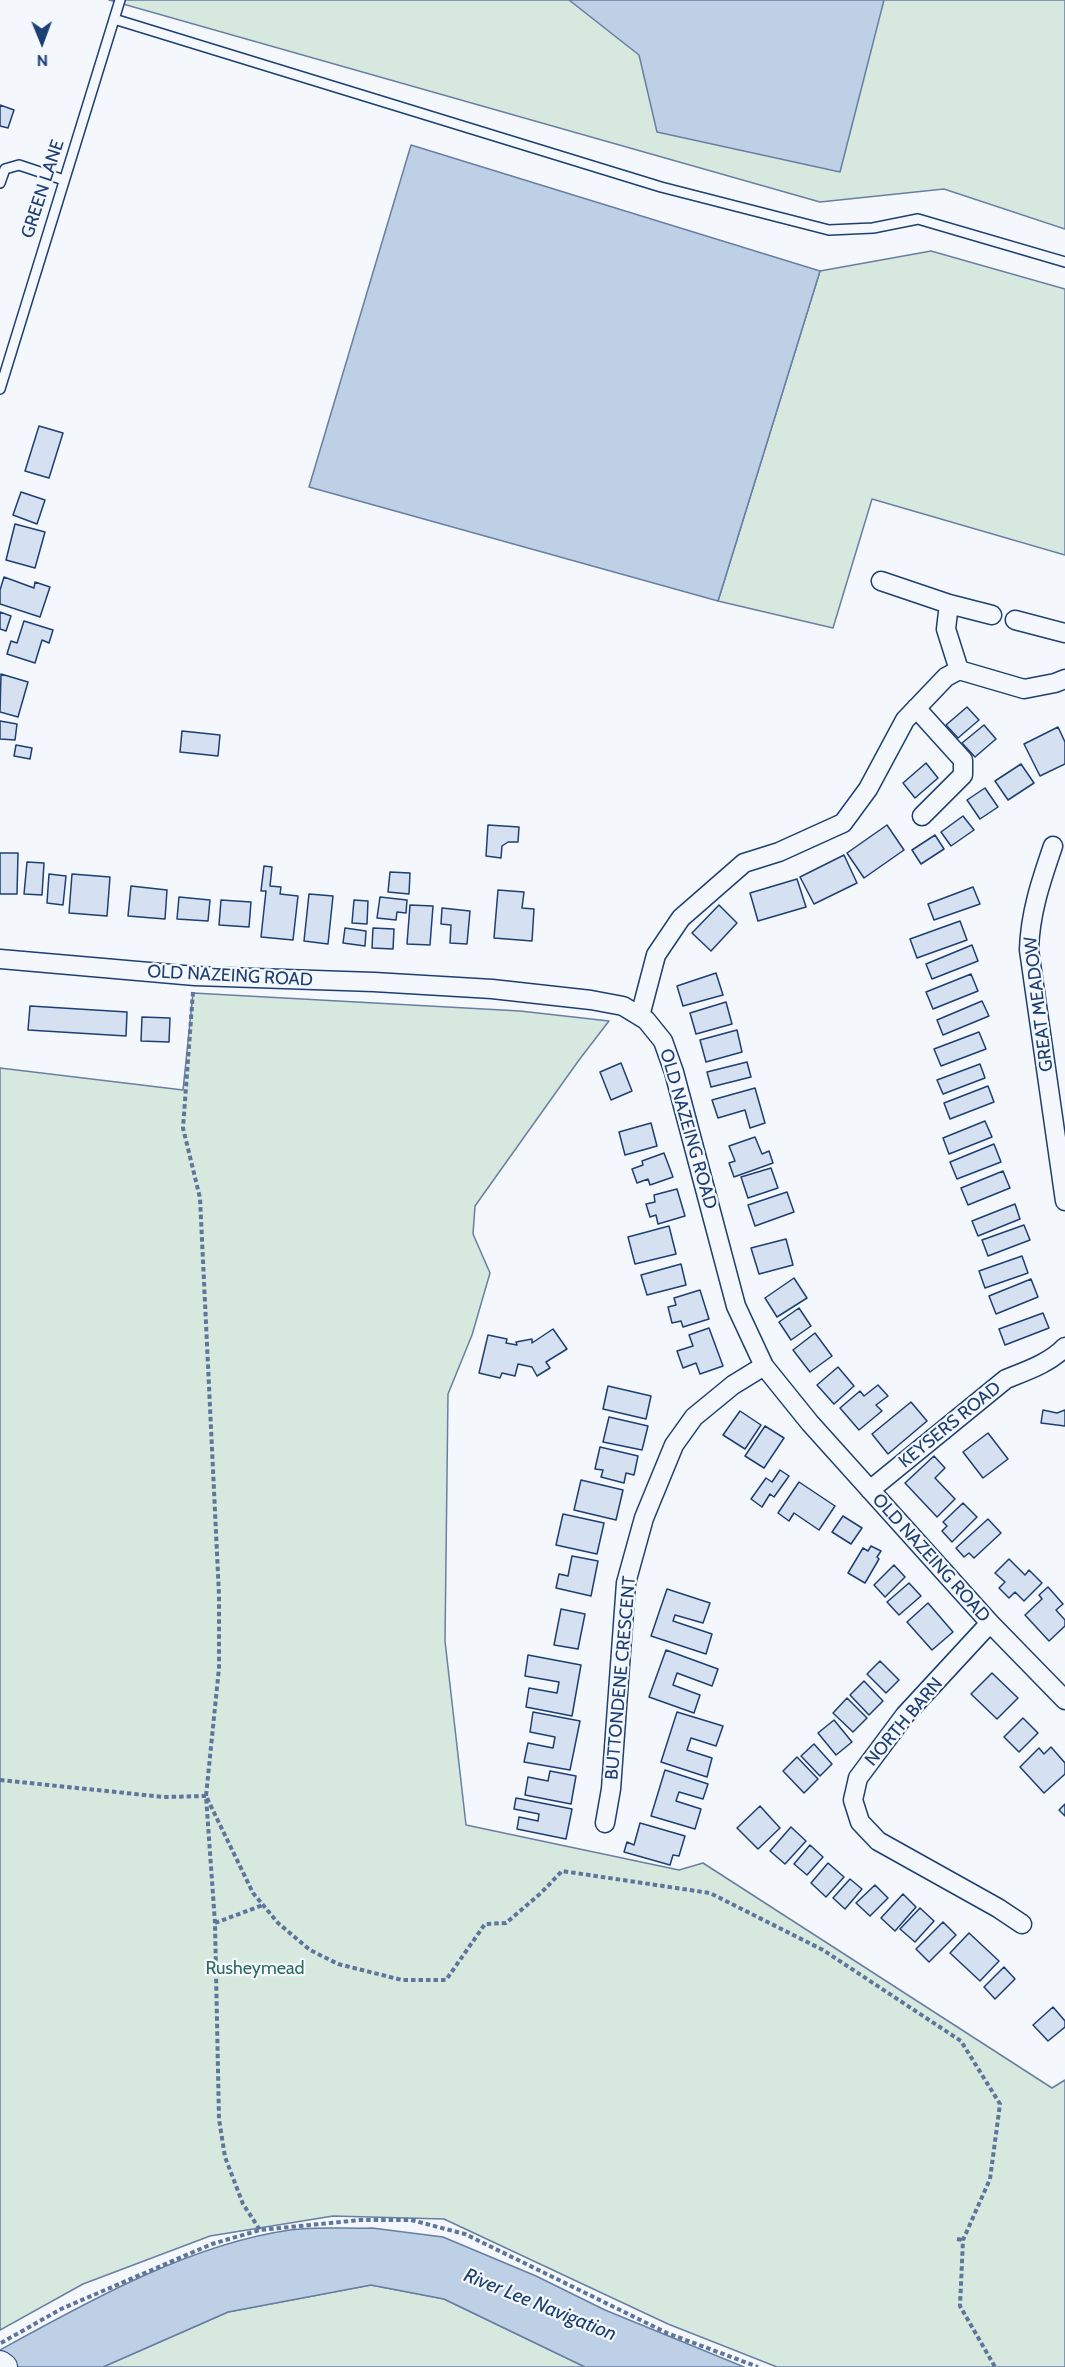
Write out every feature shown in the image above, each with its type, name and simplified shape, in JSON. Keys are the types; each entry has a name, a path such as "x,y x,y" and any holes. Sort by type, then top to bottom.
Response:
{"main road":[{"path":"0,2364 4,2367"}],"street":[{"path":"881,581 949,604 992,615"},
{"path":"949,604 946,628 959,670"},
{"path":"1015,620 1065,633"},
{"path":"640,1016 656,955 681,918 744,863 779,852 843,823 868,789 905,720 946,677 959,670 1024,689 1065,679"},
{"path":"916,708 963,760 963,775 922,816"},
{"name":"GREAT MEADOW","path":"1053,846 1036,895 1030,924 1029,950 1065,1201"},
{"name":"OLD NAZEING ROAD","path":"0,959 195,976 374,982 492,989 591,1000 623,1006 646,1020 663,1041 674,1072 736,1306 764,1366 803,1416 990,1623 1065,1700"},
{"name":"KEYSERS ROAD","path":"870,1490 1006,1379 1030,1370 1065,1347"},
{"name":"BUTTONDENE CRESCENT","path":"605,1823 611,1789 626,1583 644,1518 674,1445 694,1417 733,1384 764,1366"},
{"name":"NORTH BARN","path":"990,1623 905,1715 858,1778 853,1800 860,1822 878,1841 998,1908 1022,1924"}],"lane":[{"name":"GREEN LANE","path":"0,390 2,374 120,0"},
{"path":"114,19 661,187 829,230 873,228 918,219 1065,262"},
{"path":"0,183 5,169 19,165 64,180"}],"path":[{"path":"195,976 183,1128 200,1198 219,1595 219,1668 206,1796 215,1923 219,2119 225,2157 243,2204 260,2230"},
{"path":"0,1780 164,1797 206,1796"},
{"path":"206,1796 253,1893 278,1923 310,1950 338,1964 402,1980 446,1980 485,1924 506,1923 541,1893 562,1870 710,1893 823,1950 961,2041 1000,2104 990,2179 963,2240 960,2306 995,2367"},
{"path":"215,1923 264,1905"},
{"path":"0,2343 61,2309 212,2244 260,2230 360,2220 411,2220 465,2234 667,2333 758,2367"},
{"path":"957,2239 963,2240"}],"green space":[{"path":"109,0 1065,0 1065,229 944,189 820,202"},
{"path":"931,251 1065,289 1065,555 872,499 833,628 718,601 820,271"},
{"name":"Rusheymead","path":"193,993 520,1011 609,1021 475,1206 473,1234 490,1273 472,1335 448,1394 445,1641 466,1825 679,1870 703,1863 1052,2088 1065,2080 1065,2367 777,2367 668,2324 444,2219 333,2216 210,2236 83,2284 0,2330 0,1068 183,1090"},
{"path":"371,2285 444,2299 585,2367 103,2367 228,2312"}],"water":[{"path":"569,0 884,0 840,172 657,132 639,55"},
{"path":"411,145 820,271 718,601 309,487"},
{"name":"River Lee Navigation","path":"372,2228 443,2237 536,2276 605,2310 744,2367 585,2367 444,2299 371,2285 228,2312 103,2367 0,2367 0,2350 68,2313 177,2261 252,2237 290,2230"}],"building":[{"path":"0,105 14,110 8,128 0,126"},
{"path":"39,426 63,433 49,478 25,471"},
{"path":"21,492 45,500 37,524 13,515"},
{"path":"15,524 45,532 35,568 6,560"},
{"path":"4,577 34,588 35,582 50,587 40,617 0,604 0,590"},
{"path":"0,612 11,616 6,631 0,629"},
{"path":"24,621 53,630 49,643 42,640 35,663 7,654 11,641 17,643"},
{"path":"1,674 28,682 18,717 0,712"},
{"path":"967,707 979,720 958,738 946,725"},
{"path":"0,721 17,724 15,740 0,739"},
{"path":"984,725 996,739 975,757 962,743"},
{"path":"1058,727 1065,742 1065,764 1040,776 1024,744"},
{"path":"182,731 220,735 218,756 180,752"},
{"path":"16,745 32,748 30,759 14,756"},
{"path":"926,763 938,778 915,798 903,783"},
{"path":"1021,764 1034,783 1008,800 995,781"},
{"path":"985,788 998,807 980,819 967,800"},
{"path":"963,816 974,830 951,846 941,832"},
{"path":"488,825 519,827 518,842 508,842 502,846 501,858 486,856"},
{"path":"887,825 904,850 864,878 847,853"},
{"path":"935,835 944,849 921,864 912,850"},
{"path":"0,853 18,853 17,894 0,894"},
{"path":"844,855 857,883 814,904 800,877"},
{"path":"27,862 44,863 42,895 24,894"},
{"path":"264,866 272,867 270,886 281,887 280,894 298,896 293,940 261,937 266,891 261,891"},
{"path":"390,872 410,873 409,894 388,892"},
{"path":"49,874 66,876 63,905 47,903"},
{"path":"72,874 110,877 107,916 69,913"},
{"path":"797,879 806,907 758,921 750,893"},
{"path":"131,886 167,890 165,919 128,916"},
{"path":"973,887 980,904 934,920 928,904"},
{"path":"498,890 524,892 522,908 534,909 532,941 494,938"},
{"path":"309,894 333,896 328,944 304,941"},
{"path":"179,897 210,900 208,921 177,919"},
{"path":"380,897 407,900 406,913 397,912 396,920 377,918"},
{"path":"221,900 251,902 249,927 219,925"},
{"path":"354,900 368,901 367,924 352,923"},
{"path":"410,905 433,906 430,945 407,944"},
{"path":"719,905 737,923 711,951 692,933"},
{"path":"442,908 470,911 467,944 450,943 451,925 441,924"},
{"path":"960,921 967,940 917,958 910,939"},
{"path":"345,928 366,931 365,946 343,943"},
{"path":"373,928 394,929 393,949 372,948"},
{"path":"972,945 978,961 932,979 926,964"},
{"path":"716,973 723,995 683,1006 677,986"},
{"path":"971,974 978,991 933,1009 926,992"},
{"path":"982,1001 989,1016 943,1035 937,1020"},
{"path":"726,1002 732,1024 696,1034 690,1013"},
{"path":"30,1006 127,1012 126,1036 28,1030"},
{"path":"142,1017 170,1018 169,1042 141,1041"},
{"path":"737,1030 742,1052 706,1062 700,1040"},
{"path":"979,1032 986,1049 941,1066 934,1049"},
{"path":"747,1062 751,1077 711,1087 707,1072"},
{"path":"621,1063 632,1091 611,1100 600,1072"},
{"path":"980,1064 985,1078 943,1094 937,1080"},
{"path":"988,1086 994,1102 950,1119 944,1103"},
{"path":"755,1088 765,1123 750,1128 745,1110 718,1118 712,1100"},
{"path":"985,1121 992,1137 949,1154 943,1138"},
{"path":"651,1123 657,1146 625,1155 619,1132"},
{"path":"755,1137 762,1154 769,1151 773,1163 734,1177 729,1163 735,1161 729,1146"},
{"path":"994,1144 1001,1162 957,1179 950,1162"},
{"path":"664,1153 673,1177 650,1185 648,1179 637,1183 632,1169 643,1165 642,1161"},
{"path":"771,1168 778,1188 748,1198 741,1177"},
{"path":"1003,1171 1010,1188 968,1205 961,1188"},
{"path":"677,1189 685,1216 658,1224 656,1215 650,1217 646,1204 655,1202 654,1195"},
{"path":"787,1192 794,1212 755,1226 748,1205"},
{"path":"1015,1204 1020,1219 978,1236 972,1221"},
{"path":"1024,1225 1030,1240 988,1256 982,1240"},
{"path":"669,1226 676,1254 635,1264 628,1237"},
{"path":"786,1239 793,1265 759,1274 751,1248"},
{"path":"1022,1256 1028,1273 985,1288 979,1271"},
{"path":"681,1264 686,1285 647,1295 641,1275"},
{"path":"794,1278 807,1298 777,1317 765,1298"},
{"path":"1031,1279 1038,1297 996,1314 989,1296"},
{"path":"700,1290 709,1319 683,1327 681,1321 672,1323 668,1307 676,1305 674,1298"},
{"path":"799,1308 811,1326 791,1340 779,1322"},
{"path":"1043,1313 1049,1328 1005,1345 999,1329"},
{"path":"709,1328 723,1366 700,1374 696,1363 683,1368 677,1351 693,1346 689,1335"},
{"path":"553,1329 567,1349 546,1362 550,1368 537,1376 532,1367 518,1364 515,1376 502,1373 500,1378 479,1373 488,1335 507,1339 506,1343 517,1345 516,1342 532,1339 532,1343"},
{"path":"815,1333 832,1356 810,1372 793,1350"},
{"path":"838,1367 854,1386 834,1404 817,1385"},
{"path":"878,1385 888,1396 876,1405 882,1411 859,1430 840,1408 860,1391 864,1396"},
{"path":"608,1386 651,1396 646,1419 603,1409"},
{"path":"911,1402 927,1421 888,1454 872,1434"},
{"path":"1043,1410 1057,1413 1065,1410 1065,1426 1041,1423"},
{"path":"740,1411 761,1425 745,1449 723,1435"},
{"path":"609,1417 648,1426 642,1450 603,1442"},
{"path":"765,1426 784,1438 764,1468 745,1456"},
{"path":"988,1433 1008,1459 983,1478 963,1452"},
{"path":"600,1447 638,1456 634,1475 626,1473 624,1483 601,1477 603,1470 595,1469"},
{"path":"934,1456 945,1468 935,1478 955,1499 937,1517 905,1483"},
{"path":"780,1470 789,1476 774,1497 770,1494 762,1507 751,1499 766,1478 772,1482"},
{"path":"581,1480 623,1490 616,1520 574,1510"},
{"path":"799,1482 835,1506 819,1530 794,1513 789,1521 778,1513"},
{"path":"963,1503 977,1517 952,1542 942,1531 947,1526 943,1522"},
{"path":"563,1514 604,1523 597,1554 556,1545"},
{"path":"843,1516 862,1528 851,1544 832,1532"},
{"path":"988,1519 1001,1533 974,1558 969,1553 964,1557 956,1548"},
{"path":"871,1546 881,1551 865,1583 848,1573 863,1548 868,1551"},
{"path":"572,1556 598,1561 591,1596 556,1588 559,1574 568,1576"},
{"path":"1009,1559 1025,1575 1029,1570 1042,1583 1024,1601 1015,1592 1009,1598 999,1588 1005,1582 995,1573"},
{"path":"894,1565 905,1577 885,1597 874,1585"},
{"path":"909,1583 921,1596 899,1615 887,1602"},
{"path":"1048,1587 1063,1604 1056,1610 1065,1620 1065,1626 1049,1641 1025,1615 1042,1599 1039,1595"},
{"path":"667,1589 710,1603 703,1623 675,1615 673,1621 712,1634 706,1654 651,1636"},
{"path":"928,1603 953,1632 932,1650 907,1622"},
{"path":"561,1609 585,1614 578,1649 554,1645"},
{"path":"666,1650 718,1669 712,1686 677,1673 673,1685 700,1695 694,1713 649,1697"},
{"path":"528,1655 581,1665 572,1716 526,1707 529,1688 557,1693 559,1682 525,1676"},
{"path":"880,1661 899,1680 886,1693 867,1674"},
{"path":"992,1673 1018,1698 997,1719 971,1694"},
{"path":"864,1681 883,1701 869,1715 850,1695"},
{"path":"847,1698 867,1718 853,1732 833,1713"},
{"path":"533,1712 580,1721 570,1770 524,1762 528,1743 553,1748 555,1737 530,1732"},
{"path":"677,1712 723,1726 716,1746 691,1738 687,1750 712,1758 707,1777 661,1762"},
{"path":"1023,1718 1038,1733 1019,1752 1004,1737"},
{"path":"834,1720 852,1742 836,1755 818,1733"},
{"path":"814,1744 832,1764 820,1776 801,1756"},
{"path":"1051,1747 1065,1763 1065,1774 1044,1793 1020,1767 1039,1748 1044,1754"},
{"path":"797,1757 818,1779 804,1793 783,1771"},
{"path":"665,1770 708,1784 703,1799 679,1792 676,1801 701,1809 695,1829 651,1816"},
{"path":"550,1771 576,1776 571,1804 525,1795 528,1777 548,1781"},
{"path":"516,1798 572,1809 566,1839 517,1829 519,1817 538,1821 539,1814 514,1809"},
{"path":"1065,1804 1065,1816 1059,1810"},
{"path":"760,1806 780,1828 758,1849 737,1828"},
{"path":"640,1823 685,1836 679,1856 673,1855 670,1865 624,1852 627,1842 634,1845"},
{"path":"791,1827 806,1841 785,1864 770,1851"},
{"path":"810,1845 823,1857 807,1875 794,1864"},
{"path":"828,1863 844,1877 826,1897 811,1883"},
{"path":"850,1879 862,1889 845,1909 833,1898"},
{"path":"875,1885 888,1898 870,1916 856,1903"},
{"path":"903,1894 916,1907 895,1931 881,1918"},
{"path":"920,1908 934,1921 915,1942 900,1929"},
{"path":"943,1922 956,1935 929,1962 916,1949"},
{"path":"969,1933 999,1961 980,1981 950,1953"},
{"path":"1004,1967 1015,1979 995,1999 984,1987"},
{"path":"1053,2007 1065,2021 1065,2027 1048,2041 1033,2025"}]}
